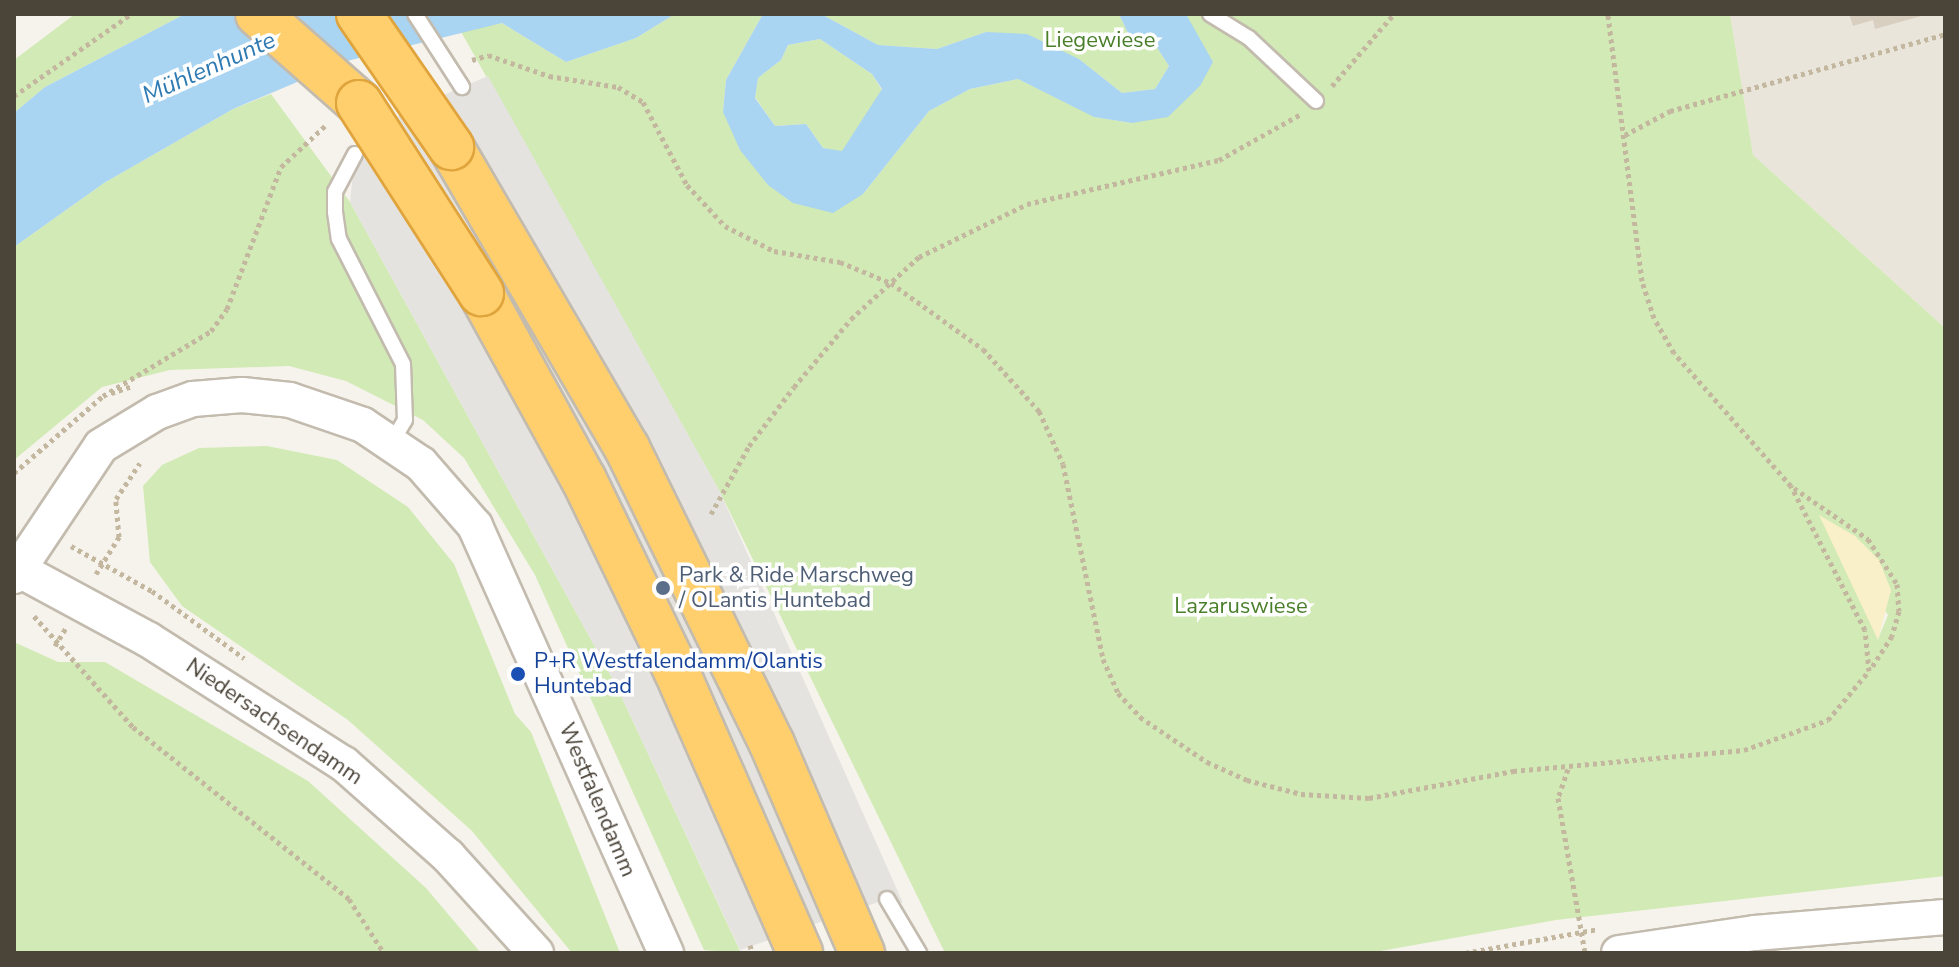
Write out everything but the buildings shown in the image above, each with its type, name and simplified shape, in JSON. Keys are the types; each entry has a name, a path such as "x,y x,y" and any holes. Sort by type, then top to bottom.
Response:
{"highway":[{"path":"258,14 347,112 481,293 584,480 800,953"},
{"path":"297,14 347,112"},
{"path":"359,14 451,147 627,448 766,731 862,953"},
{"path":"396,14 451,147"}],"street":[{"name":"Westfalendamm","path":"15,571 101,446 125,428 193,399 242,395 290,400 363,425 392,442 447,489 475,526 666,953"},
{"name":"Niedersachsendamm","path":"15,571 149,640 344,764 448,856 536,953"},
{"path":"1619,953 1755,933 1945,917"}],"lane":[{"path":"415,14 462,87"},
{"path":"1210,14 1249,38 1316,101"},
{"path":"355,154 335,192 335,212 339,239 403,364 405,420 392,442"},
{"path":"887,899 919,953"}],"path":[{"path":"14,96 131,14"},
{"path":"711,514 749,446 794,387 919,257 1027,204 1219,160 1262,140 1316,101 1394,14"},
{"path":"447,68 488,55 549,76 618,87 643,102 687,185 725,226 774,251 840,262 891,283 983,349 1039,411 1063,464 1103,659 1118,693 1140,717 1207,762 1301,794 1369,798 1513,771 1568,769 1744,750 1795,736 1828,720 1869,671 1892,636 1897,584 1868,539 1791,486 1674,353 1654,318 1642,281 1608,14"},
{"path":"1625,135 1670,111 1945,34"},
{"path":"14,473 103,396 211,331 227,309 281,167 347,112"},
{"path":"102,562 119,537 116,499 128,474 148,457"},
{"path":"1791,486 1865,630 1869,671"},
{"path":"15,571 38,626 133,727 349,899 384,953"},
{"path":"1568,769 1558,798 1585,953"},
{"path":"750,945 752,953"}],"shaded area":[{"path":"1730,14 1945,14 1945,328 1753,155"},
{"name":"Park & Ride Marschweg / OLantis Huntebad","path":"488,76 720,492 903,903 887,899 740,950 616,685 350,202 355,154 402,113"}],"green space":[{"path":"75,14 185,14 45,87 14,113 14,60"},
{"name":"Lazaruswiese","path":"675,14 763,14 726,80 723,112 863,194 929,111 970,89 1018,79 1095,117 1132,123 1196,34 1186,14 1730,14 1753,155 1945,328 1945,876 1556,920 1369,953 945,953 720,492 460,30 502,23 566,62 636,38","holes":["1820,516 1888,615 1878,639 1853,576"]},
{"name":"Liegewiese","path":"821,14 1119,14 1128,33 1156,46 1169,66 1155,89 1122,93 1079,59 986,32 937,49 878,45"},
{"path":"820,39 872,74 882,90 842,152 823,148 806,124 775,126 755,97 758,78 781,60 788,45"},
{"path":"271,94 350,202 616,685 741,953 704,950 535,575 464,458 423,420 346,381 289,366 170,370 102,387 14,460 14,247 104,183 233,109"},
{"path":"267,446 337,460 408,507 454,564 515,714 531,732 620,953 572,953 472,831 348,720 182,606 150,562 143,486 162,465 199,448"},
{"path":"14,642 58,662 105,662 308,781 426,888 481,953 14,953"}],"sand":[{"path":"1819,515 1855,536 1879,560 1891,590 1878,640"}],"water":[{"name":"Mühlenhunte","path":"185,14 675,14 636,38 566,62 502,23 347,61 233,109 104,183 14,247 14,113 45,87"},
{"path":"763,14 821,14 878,45 937,49 986,32 1027,34 1079,59 1122,93 1155,89 1169,66 1156,46 1128,33 1119,14 1186,14 1213,62 1200,86 1168,117 1132,123 1094,117 1018,79 970,89 929,111 863,194 833,213 793,203 768,185 740,150 723,112 726,80","holes":["820,39 872,74 882,89 842,151 823,148 806,124 775,126 755,98 758,78 781,60 788,45"]}],"place":[{"name":"Park & Ride Marschweg / OLantis Huntebad","path":"663,588"},
{"name":"P+R Westfalendamm/Olantis Huntebad","path":"518,674"}]}
